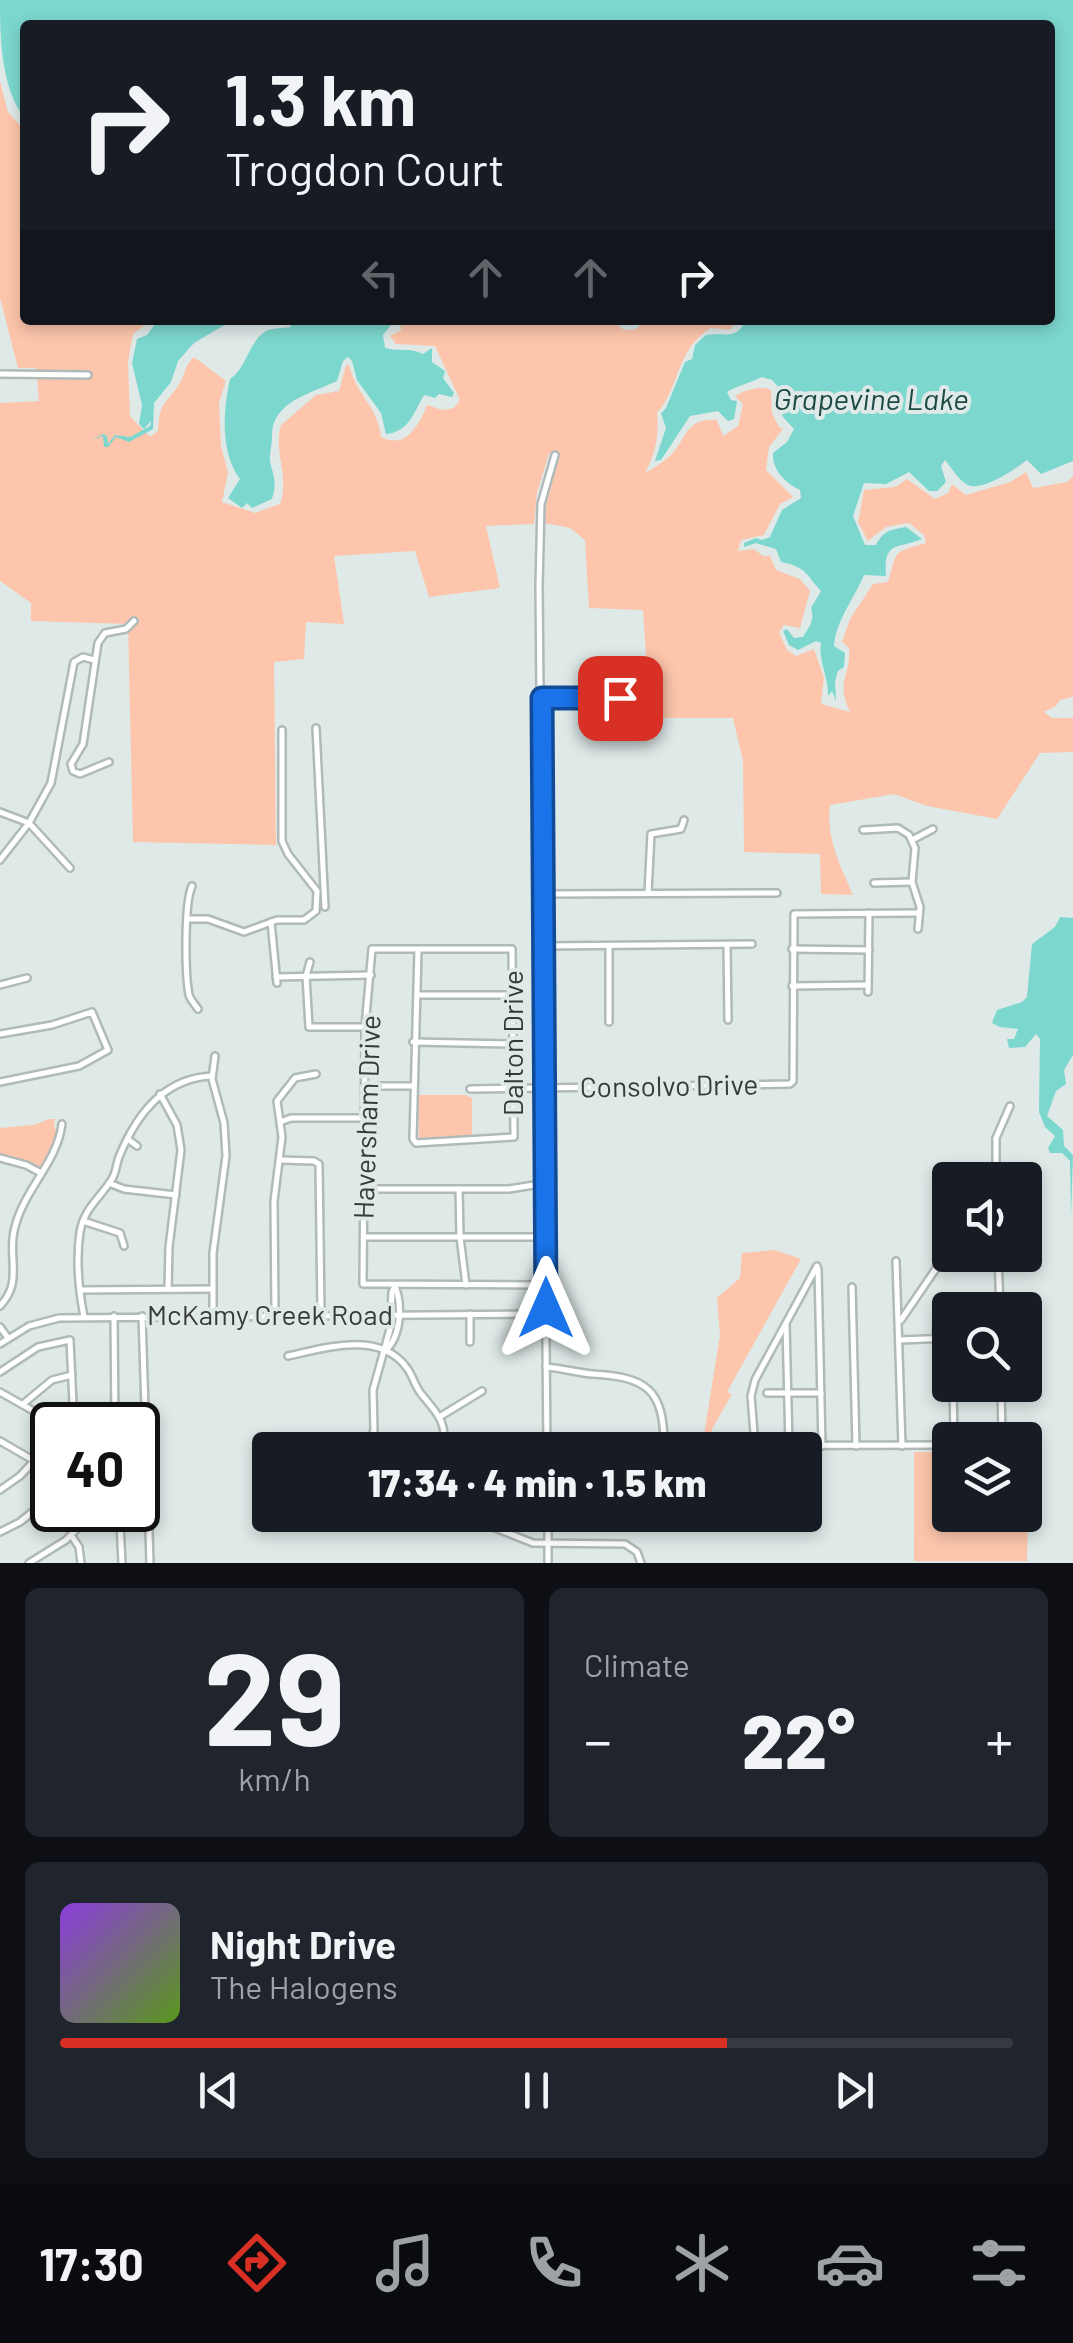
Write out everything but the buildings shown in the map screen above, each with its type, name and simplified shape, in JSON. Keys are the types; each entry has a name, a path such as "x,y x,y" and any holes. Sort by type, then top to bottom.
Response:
{"street":[{"path":"0,374 88,374"},
{"path":"547,1432 541,504 554,455"},
{"path":"109,762 80,774 73,771 71,764 83,744 94,660 102,635 126,629 134,621"},
{"path":"0,860 29,824 54,774 74,662 83,657 94,660"},
{"path":"542,698 627,698 629,702"},
{"path":"316,728 325,907"},
{"path":"187,920 228,923 236,931 244,932 271,922 304,920 316,911 318,891 282,841 282,730"},
{"path":"0,812 29,824 70,868"},
{"path":"648,893 651,834 680,829 684,820"},
{"path":"863,830 898,828 912,840 918,928"},
{"path":"912,840 932,829"},
{"path":"874,883 912,882"},
{"path":"192,886 187,920 190,998 198,1009"},
{"path":"544,894 776,892"},
{"path":"869,913 868,988 792,986 794,914 869,913 918,913"},
{"path":"271,922 276,980 371,976"},
{"path":"543,946 752,944"},
{"path":"728,945 728,1020"},
{"path":"609,946 609,1022"},
{"name":"Haversham Drive","path":"395,1286 364,1286 365,1027 372,949 418,950"},
{"name":"Dalton Drive","path":"413,1086 416,1144 514,1138 512,949 418,950"},
{"path":"792,949 869,950"},
{"path":"365,1086 413,1086 418,950"},
{"path":"310,962 306,976 309,1027 365,1027"},
{"path":"0,986 27,978"},
{"name":"Consolvo Drive","path":"470,1090 786,1085 792,1082 792,986"},
{"path":"418,996 514,995"},
{"path":"0,1034 52,1025 92,1012 108,1050 79,1066 0,1082"},
{"path":"413,1042 514,1044"},
{"path":"213,1315 213,1253 226,1156 224,1123 212,1076 216,1056"},
{"path":"275,1314 274,1201 280,1160 277,1101 296,1078 316,1074"},
{"path":"80,1317 80,1232 98,1193 109,1183 148,1105 188,1078 212,1076"},
{"path":"160,1094 172,1112 182,1150 168,1247 168,1290"},
{"path":"996,1162 996,1138 1010,1106"},
{"path":"280,1122 291,1118 366,1118"},
{"path":"0,1306 14,1282 13,1236 17,1222 29,1191 57,1147 62,1124"},
{"path":"128,1140 137,1146"},
{"path":"0,1158 40,1173"},
{"path":"280,1160 319,1164 321,1314"},
{"path":"109,1183 124,1189 176,1195"},
{"path":"362,1189 534,1185"},
{"path":"460,1189 466,1285"},
{"path":"84,1220 120,1233 124,1246"},
{"path":"363,1237 546,1236"},
{"path":"896,1261 902,1446"},
{"path":"754,1432 755,1380 818,1266 822,1432"},
{"path":"898,1323 933,1272"},
{"path":"373,1432 373,1390 396,1315 392,1292 395,1286 532,1285"},
{"path":"852,1287 856,1446"},
{"path":"80,1290 212,1289"},
{"path":"470,1314 470,1342"},
{"name":"McKamy Creek Road","path":"0,1344 40,1322 80,1317 546,1314"},
{"path":"114,1316 115,1402"},
{"path":"142,1316 150,1563"},
{"path":"786,1320 788,1432"},
{"path":"0,1327 8,1338"},
{"path":"900,1340 932,1339"},
{"path":"0,1372 38,1347 70,1340 73,1402"},
{"path":"288,1356 344,1344 364,1344 384,1352 407,1368 418,1391 440,1416 444,1432"},
{"path":"546,1367 610,1374 643,1383 661,1409 663,1432"},
{"path":"23,1404 52,1380 72,1375"},
{"path":"440,1416 482,1391"},
{"path":"0,1392 30,1408"},
{"path":"768,1393 821,1393"},
{"path":"1,1443 30,1459"},
{"path":"822,1446 932,1444"},
{"path":"0,1490 30,1465"},
{"path":"0,1532 30,1514"},
{"path":"29,1563 74,1532"},
{"path":"120,1532 122,1563"},
{"path":"505,1532 533,1543 625,1544 637,1552 641,1563"},
{"path":"548,1532 548,1563"},
{"path":"71,1535 80,1550 81,1563"}],"shaded area":[{"path":"0,81 8,112 20,125 20,325 145,325 133,334 128,362 130,416 150,437 158,431 163,406 194,357 226,381 219,403 221,446 228,472 222,502 255,513 280,504 283,494 281,425 316,395 339,391 346,365 376,417 381,437 404,438 416,427 427,405 442,410 454,408 460,400 435,346 396,344 390,336 401,330 400,325 618,325 624,330 640,325 734,325 729,330 711,328 684,358 657,413 656,444 645,473 670,456 694,425 717,420 723,436 738,426 743,404 735,396 753,389 771,390 772,413 783,429 769,447 766,470 793,497 780,504 764,535 741,540 738,551 754,549 770,556 776,570 800,579 810,591 800,628 784,625 779,632 787,650 796,656 814,649 824,678 821,704 850,712 844,693 849,648 842,642 850,619 873,584 888,582 897,555 926,543 924,535 909,523 886,527 868,541 858,522 864,490 895,487 907,479 935,499 948,493 952,484 966,495 1010,482 1026,472 1033,488 1067,482 1073,476 1073,697 1060,700 1044,712 1052,718 1073,718 1073,752 1040,753 997,819 927,806 894,794 830,805 832,840 853,895 821,894 820,854 744,852 743,761 733,718 650,718 643,610 589,608 585,540 570,528 545,523 548,487 559,455 549,453 537,493 534,524 486,526 500,588 429,597 415,551 334,556 344,624 306,622 304,659 274,662 276,845 133,842 128,624 31,621 31,603 0,581 0,403 39,401 36,368 18,368 0,298"},
{"path":"418,1095 472,1098 472,1137 419,1139"},
{"path":"55,1119 54,1128 59,1132 55,1148 42,1169 0,1156 0,1128 34,1125"},
{"path":"775,1250 801,1259 727,1392 732,1394 712,1432 704,1432 720,1335 717,1298 740,1278 742,1253"},
{"path":"914,1452 932,1452 932,1532 1028,1532 1027,1561 914,1561"}],"water":[{"name":"Grapevine Lake","path":"0,0 1073,0 1073,461 1041,474 1027,460 1000,478 973,486 963,482 945,460 941,466 946,482 937,491 929,491 909,472 886,484 864,483 853,516 865,545 876,545 888,532 906,527 922,539 890,551 886,576 864,575 835,636 834,646 845,653 844,667 835,681 836,701 832,691 828,696 821,643 816,641 798,650 789,645 783,631 787,629 794,638 803,637 812,620 811,608 821,591 801,569 781,562 776,549 756,543 744,547 744,543 756,538 770,537 782,510 801,498 800,490 780,475 773,459 773,453 787,442 794,429 783,417 778,401 782,391 772,380 762,377 727,392 731,400 737,401 734,419 728,421 718,411 690,416 661,460 655,461 666,428 661,413 685,362 692,359 695,345 706,335 734,333 743,325 1055,325 1055,20 20,20 20,112 11,93 2,46"},
{"path":"154,325 225,325 194,343 178,361 171,382 154,403 153,429 129,442 116,437 108,447 104,447 103,436 92,440 103,434 108,444 115,435 130,437 150,426 151,421 144,429 139,424 142,405 132,363 137,339 147,335"},
{"path":"391,325 383,335 385,348 423,354 432,348 432,362 445,371 443,378 454,393 452,397 424,395 405,425 386,434 381,413 357,380 348,357 337,381 304,395 278,416 270,456 275,484 272,499 252,508 247,503 242,508 228,498 240,479 226,444 230,379 260,336 268,330"},
{"path":"1060,917 1073,918 1073,1055 1064,1070 1066,1084 1056,1091 1047,1116 1063,1130 1064,1146 1073,1155 1071,1216 1070,1161 1062,1153 1050,1153 1048,1148 1055,1136 1045,1127 1039,1112 1040,1039 1036,1034 1025,1047 1009,1048 1007,1039 1014,1039 1018,1029 992,1023 997,1010 1027,997 1032,944 1055,927"}],"route":[{"path":"546,1308 542,698 620,698"}]}
